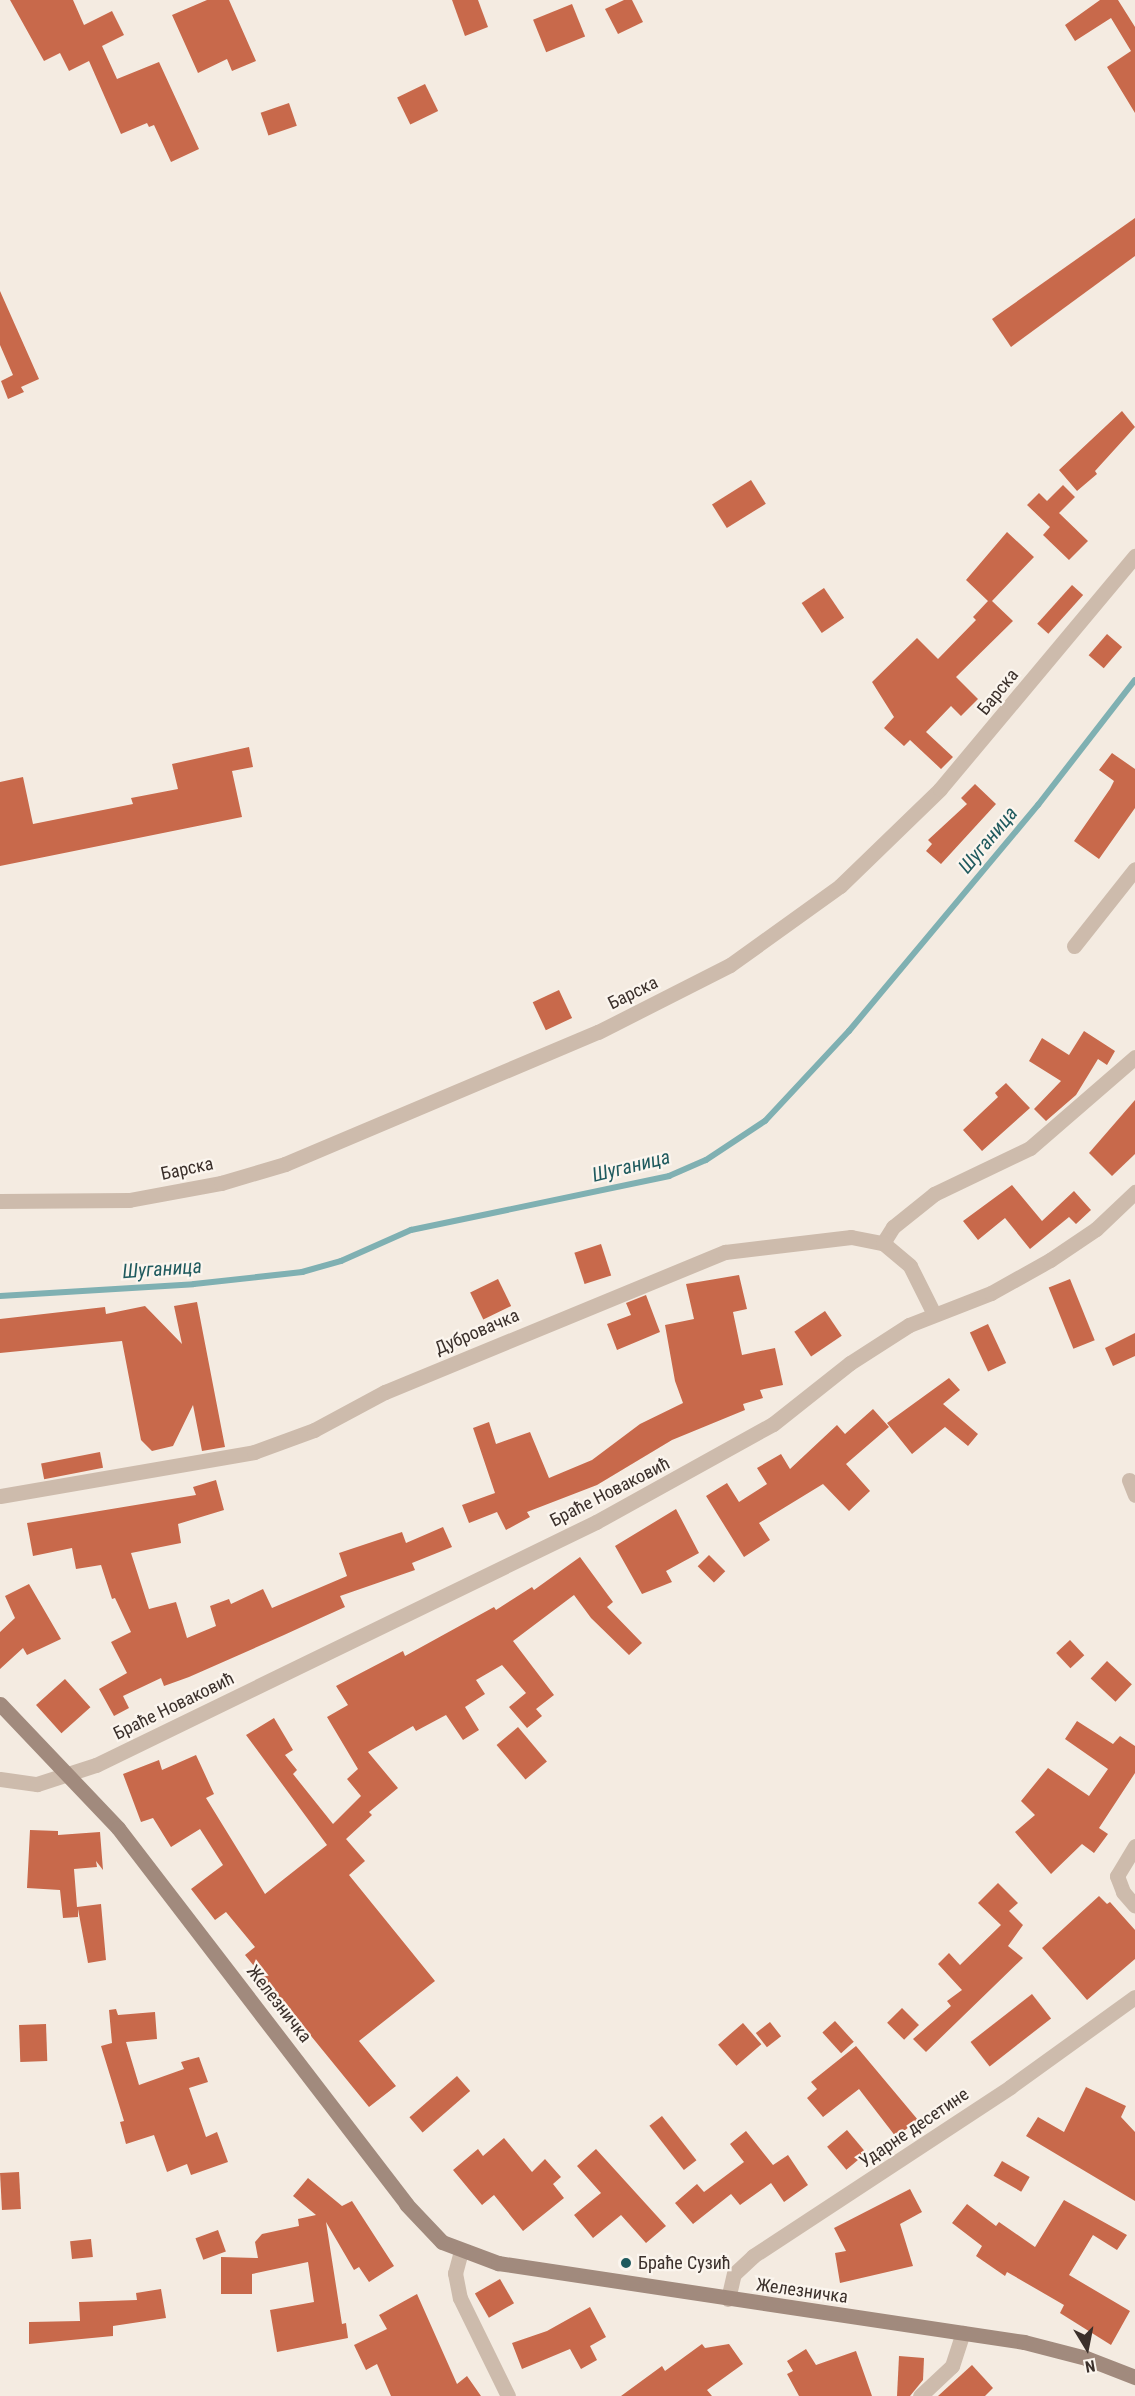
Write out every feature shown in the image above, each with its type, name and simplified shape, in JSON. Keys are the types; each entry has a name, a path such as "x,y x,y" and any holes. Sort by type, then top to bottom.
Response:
{"main road":[{"name":"Железничка","path":"0,1704 140,1855 406,2204 442,2242 498,2263 1048,2347 1135,2377"}],"street":[{"name":"Барска","path":"0,1201 129,1200 221,1183 285,1164 598,1032 722,970 764,944 840,886 940,789 1135,556"},
{"path":"1074,946 1135,869"},
{"path":"883,1243 893,1227 934,1194 951,1183 1006,1161 1048,1135 1135,1057"},
{"name":"Браће Новаковић","path":"0,1779 37,1784 69,1776 129,1750 679,1479 774,1424 850,1363 934,1314 991,1293 1050,1260 1089,1235 1135,1192"},
{"name":"Дубровачка","path":"0,1496 220,1460 263,1449 314,1430 395,1388 726,1252 851,1237 883,1243 910,1266 934,1314"},
{"path":"1129,1479 1135,1495"},
{"path":"1135,1846 1118,1876 1122,1892 1135,1906"},
{"name":"Ударне десетине","path":"728,2299 735,2274 753,2256 1002,2093 1135,1997"},
{"path":"461,2251 455,2273 460,2298 508,2396"},
{"path":"920,2396 952,2366 963,2333"}],"building":[{"path":"10,0 73,0 84,25 112,11 124,35 102,46 117,79 159,62 199,149 171,162 154,125 149,127 147,123 121,134 89,61 69,71 60,53 44,61"},
{"path":"207,0 229,0 256,61 232,71 227,59 198,73 172,15"},
{"path":"452,0 478,0 488,27 465,36"},
{"path":"624,0 632,0 643,22 618,34 605,9"},
{"path":"1100,0 1118,0 1135,27 1135,113 1107,67 1131,51 1111,18 1075,41 1065,25"},
{"path":"572,4 585,36 546,52 533,20"},
{"path":"425,84 438,111 410,125 397,98"},
{"path":"289,103 297,126 268,135 261,113"},
{"path":"1135,218 1135,256 1011,347 992,319"},
{"path":"0,291 39,379 21,387 24,392 8,399 1,381 13,375 0,345"},
{"path":"1122,411 1135,427 1095,471 1097,474 1077,491 1059,470"},
{"path":"751,480 766,504 727,528 712,504"},
{"path":"1063,485 1075,497 1059,513 1088,541 1069,560 1043,535 1050,527 1027,505 1039,493 1047,501"},
{"path":"1007,532 1034,557 992,601 1013,621 956,677 978,699 961,716 951,706 926,732 953,757 941,769 910,740 904,746 884,728 894,717 872,682 917,638 938,659 976,620 973,617 988,601 966,580"},
{"path":"1072,585 1083,595 1048,634 1037,624"},
{"path":"824,588 844,618 822,633 802,603"},
{"path":"1107,634 1122,647 1104,668 1089,655"},
{"path":"249,747 253,767 232,771 242,817 0,866 0,782 23,777 33,824 133,804 131,798 178,789 172,764"},
{"path":"1112,753 1135,769 1135,808 1099,859 1074,841 1114,781 1099,770"},
{"path":"975,784 996,804 941,864 926,851 932,844 928,840 967,804 961,798"},
{"path":"559,990 572,1018 546,1030 533,1002"},
{"path":"1084,1031 1115,1051 1107,1065 1098,1059 1076,1095 1046,1121 1034,1109 1061,1081 1029,1061 1042,1038 1069,1055"},
{"path":"1006,1083 1030,1108 982,1151 963,1130 998,1097 995,1093"},
{"path":"1135,1100 1135,1154 1112,1176 1089,1153"},
{"path":"1012,1185 1042,1221 1074,1191 1091,1210 1076,1224 1069,1217 1030,1249 1005,1218 978,1240 963,1221"},
{"path":"601,1244 611,1275 585,1284 574,1253"},
{"path":"739,1275 747,1309 733,1312 742,1355 775,1348 783,1385 760,1390 763,1398 743,1404 745,1410 672,1440 597,1485 527,1512 530,1517 506,1530 497,1512 469,1523 462,1505 495,1493 473,1428 489,1422 496,1444 530,1432 549,1478 592,1460 640,1424 683,1403 675,1381 665,1325 694,1319 686,1284"},
{"path":"498,1279 511,1306 483,1320 470,1293"},
{"path":"1070,1279 1095,1340 1073,1349 1049,1288"},
{"path":"646,1295 660,1332 617,1350 607,1324 631,1315 626,1303"},
{"path":"197,1302 225,1447 202,1451 193,1405 173,1446 152,1451 141,1440 122,1341 0,1353 0,1319 105,1307 106,1314 145,1306 182,1344 174,1306"},
{"path":"825,1311 842,1336 811,1357 794,1332"},
{"path":"988,1324 1006,1363 988,1371 970,1332"},
{"path":"1135,1333 1135,1356 1113,1366 1105,1348"},
{"path":"949,1378 960,1390 943,1404 978,1434 968,1446 945,1427 912,1454 887,1423"},
{"path":"873,1409 889,1427 846,1464 870,1491 849,1511 823,1484 759,1523 770,1540 744,1557 706,1496 727,1483 739,1502 767,1484 757,1468 781,1454 790,1469 837,1425 845,1434"},
{"path":"100,1452 103,1468 44,1479 41,1463"},
{"path":"216,1480 224,1510 178,1524 181,1543 131,1553 149,1609 176,1602 187,1638 216,1626 210,1606 229,1599 231,1604 263,1589 272,1608 347,1576 339,1553 402,1532 406,1543 443,1527 452,1547 412,1563 415,1570 340,1596 345,1607 284,1635 189,1677 164,1686 161,1678 123,1696 129,1708 114,1716 99,1689 127,1673 111,1642 131,1632 115,1598 112,1599 101,1565 76,1569 72,1548 33,1556 27,1523 196,1495 193,1487"},
{"path":"676,1509 699,1553 666,1571 672,1582 642,1594 615,1546"},
{"path":"709,1555 725,1571 714,1583 698,1566"},
{"path":"580,1557 613,1602 607,1607 642,1643 629,1655 591,1618 574,1595 513,1641 554,1695 536,1709 542,1716 527,1728 509,1707 526,1693 502,1665 476,1680 485,1694 465,1707 479,1730 463,1740 446,1715 416,1731 413,1726 368,1752 398,1788 369,1812 372,1815 346,1839 365,1861 349,1875 435,1981 359,2041 396,2086 369,2107 245,1955 255,1947 226,1912 215,1920 191,1889 223,1865 200,1829 171,1847 153,1818 141,1822 123,1774 159,1760 162,1770 196,1755 214,1794 206,1798 265,1894 327,1845 246,1735 274,1718 293,1750 285,1755 297,1770 293,1774 333,1824 361,1796 347,1779 358,1769 327,1717 348,1705 336,1686 403,1651 405,1656 494,1607 496,1610 532,1587 534,1590"},
{"path":"29,1584 61,1639 27,1655 23,1648 0,1669 0,1632 15,1618 5,1596"},
{"path":"1070,1640 1084,1655 1070,1668 1056,1653"},
{"path":"1107,1661 1132,1684 1115,1702 1091,1679"},
{"path":"65,1679 90,1707 61,1733 36,1705"},
{"path":"1077,1721 1113,1744 1120,1736 1135,1746 1135,1773 1099,1828 1108,1834 1094,1853 1082,1844 1051,1874 1015,1832 1035,1815 1021,1801 1048,1768 1089,1796 1108,1769 1065,1739"},
{"path":"518,1727 547,1761 525,1779 497,1745"},
{"path":"30,1830 58,1831 58,1835 100,1832 103,1870 96,1861 97,1867 74,1869 77,1907 101,1904 106,1960 88,1963 78,1909 78,1917 63,1918 60,1890 27,1888"},
{"path":"998,1883 1018,1903 1009,1911 1023,1925 1008,1946 1023,1958 926,2052 913,2039 951,2006 947,2001 962,1990 938,1964 949,1953 960,1965 1001,1925 978,1903"},
{"path":"1099,1896 1107,1904 1110,1902 1135,1930 1135,1959 1087,2000 1042,1948"},
{"path":"1032,1994 1051,2018 990,2066 971,2042"},
{"path":"902,2008 919,2025 904,2040 887,2023"},
{"path":"116,2009 118,2015 155,2012 157,2039 126,2042 139,2085 184,2069 181,2062 199,2057 208,2082 189,2088 206,2137 217,2132 228,2162 191,2175 187,2164 167,2172 154,2135 126,2144 120,2122 124,2121 101,2046 112,2043 109,2010"},
{"path":"835,2021 854,2042 841,2053 822,2032"},
{"path":"770,2022 781,2036 767,2047 756,2033"},
{"path":"743,2023 761,2044 736,2066 718,2045"},
{"path":"46,2024 47,2061 20,2062 19,2025"},
{"path":"856,2046 918,2120 896,2137 859,2089 823,2117 807,2098 817,2089 811,2082"},
{"path":"457,2076 470,2091 423,2132 409,2117"},
{"path":"1086,2087 1126,2106 1121,2117 1135,2132 1135,2201 1026,2136 1038,2117 1064,2132"},
{"path":"662,2116 696,2160 684,2170 649,2126"},
{"path":"847,2130 866,2153 846,2170 827,2147"},
{"path":"746,2131 773,2165 788,2155 808,2185 784,2202 771,2183 740,2205 731,2194 693,2224 675,2203 697,2184 704,2192 744,2162 730,2144"},
{"path":"504,2138 532,2172 545,2159 561,2177 553,2184 564,2198 523,2231 494,2195 482,2205 453,2170 478,2149 483,2156"},
{"path":"596,2149 666,2226 646,2243 621,2215 593,2238 574,2215 601,2193 577,2166"},
{"path":"1002,2161 1030,2177 1021,2192 993,2176"},
{"path":"19,2172 21,2209 2,2210 0,2173"},
{"path":"308,2178 342,2206 352,2201 394,2266 369,2282 359,2267 354,2270 326,2222 342,2324 346,2323 348,2338 277,2352 270,2310 314,2302 308,2262 252,2274 252,2294 221,2294 221,2257 258,2258 255,2242 262,2234 299,2226 298,2219 316,2215 293,2196"},
{"path":"910,2189 922,2212 900,2224 913,2266 840,2283 835,2253 846,2251 834,2228"},
{"path":"1064,2200 1127,2235 1117,2250 1093,2235 1069,2275 1130,2311 1111,2345 1060,2313 1064,2305 1007,2272 1005,2276 976,2256 982,2246 952,2223 967,2204 996,2226 999,2222 1035,2247"},
{"path":"218,2230 226,2252 203,2260 195,2238"},
{"path":"91,2239 93,2257 72,2259 70,2241"},
{"path":"500,2279 514,2303 489,2318 475,2294"},
{"path":"161,2289 166,2318 113,2326 113,2336 29,2344 29,2322 80,2321 79,2302 137,2300 136,2293"},
{"path":"417,2294 457,2384 467,2376 481,2396 391,2396 377,2364 366,2370 354,2345 387,2329 379,2315"},
{"path":"590,2307 606,2337 590,2346 597,2360 581,2369 570,2349 522,2369 512,2343 547,2331"},
{"path":"702,2344 705,2348 729,2344 743,2364 707,2390 712,2396 621,2396 662,2366 665,2371"},
{"path":"806,2349 816,2365 856,2351 872,2396 799,2396 787,2374 793,2371 787,2361"},
{"path":"899,2356 924,2358 923,2380 910,2396 897,2396"},
{"path":"972,2365 993,2388 985,2396 938,2396"}],"waterway":[{"name":"Шуганица","path":"0,1296 194,1284 302,1272 341,1261 411,1230 669,1176 706,1160 765,1121 849,1031 1038,805 1135,680"}],"place":[{"name":"Браће Сузић","path":"626,2263"}]}
